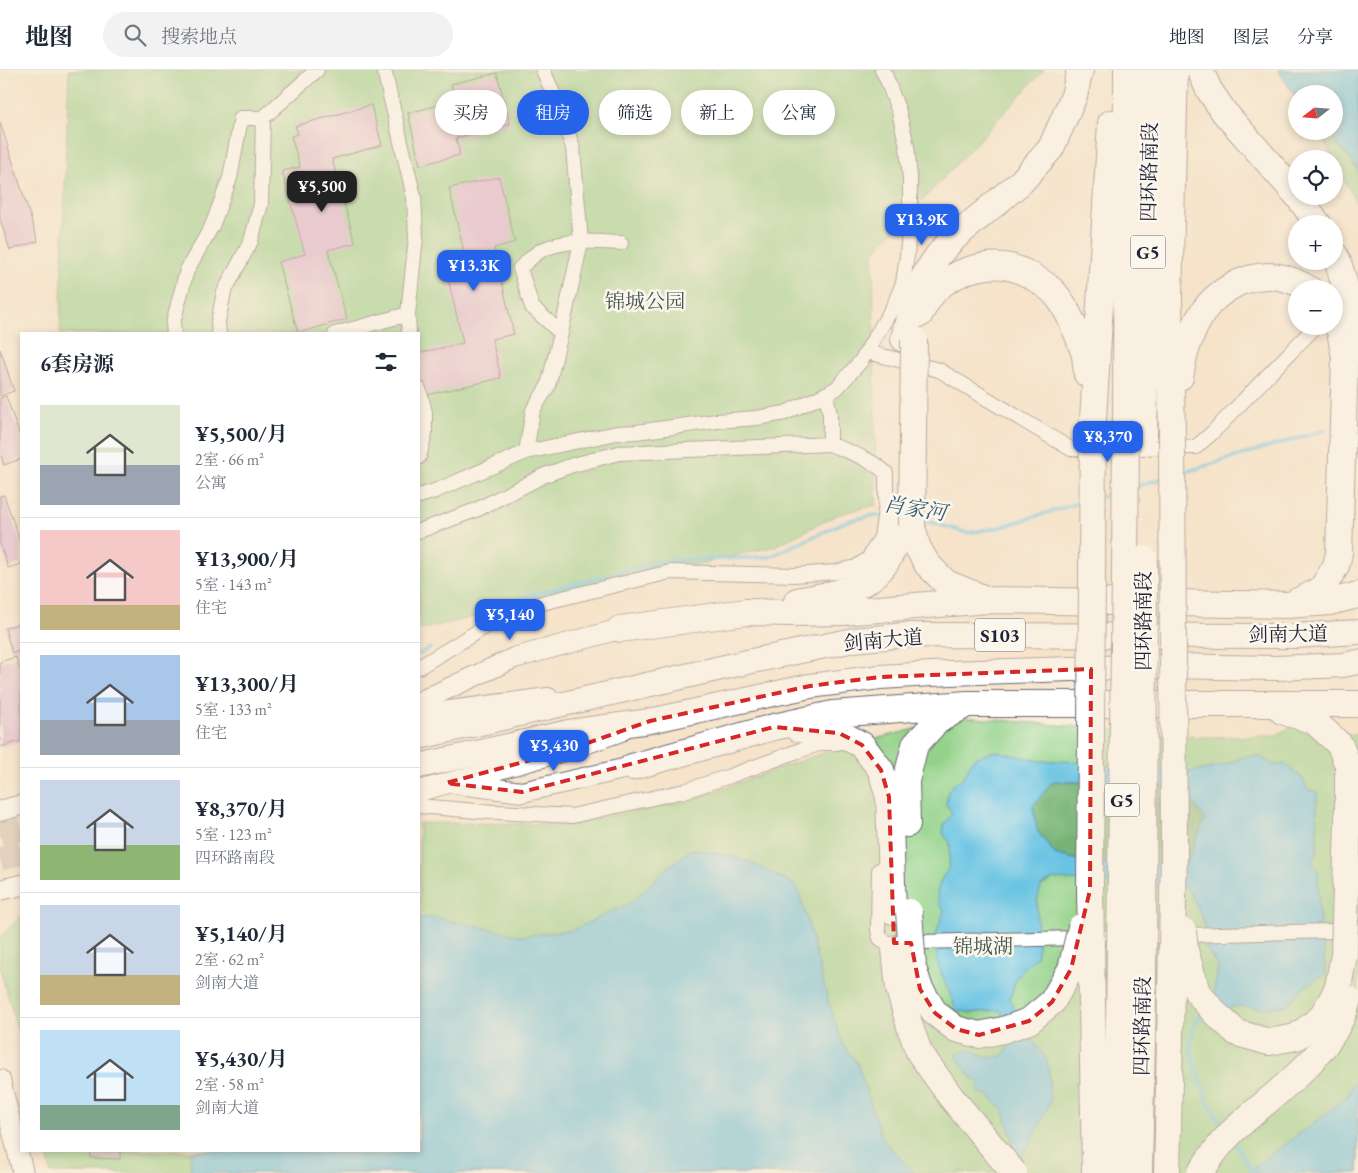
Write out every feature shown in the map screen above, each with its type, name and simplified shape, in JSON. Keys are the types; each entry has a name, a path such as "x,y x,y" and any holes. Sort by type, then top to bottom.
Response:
{"highway":[{"path":"620,629 746,612 834,594 861,585 887,562 898,537 895,520 914,296 928,270 950,242 1020,182 1051,148 1074,96 1080,70"},
{"path":"1096,1173 1090,890 1092,420 1107,168 1115,70"},
{"name":"四环路南段","path":"1127,70 1135,431 1143,999 1139,1173"},
{"name":"四环路南段","path":"1117,1173 1126,564 1135,431 1151,70"},
{"path":"1167,1173 1174,855 1172,435 1169,299 1175,70"},
{"path":"1200,70 1209,90 1224,112 1288,185"},
{"path":"909,339 926,301 938,287 952,278 969,270 986,266 1005,266 1022,271 1040,281 1058,296 1069,315 1084,352 1092,420"},
{"path":"1340,270 1354,316 1356,353 1356,494 1358,500"},
{"path":"1172,435 1181,368 1191,334 1204,311 1216,298 1232,287 1251,278 1270,276 1288,280"},
{"path":"1287,605 1321,590 1336,566 1339,553 1345,358 1341,335"},
{"path":"895,520 917,546 927,564 946,583 988,600"},
{"path":"746,612 792,614 842,612 988,600 1287,605 1330,602 1358,595"},
{"name":"剑南大道","path":"420,737 747,662 854,640 905,635 1296,636 1358,632"},
{"name":"剑南大道","path":"420,766 569,732 650,721 810,686 880,677 1165,666 1276,668 1343,665 1358,662"},
{"path":"967,704 937,721 915,745 906,781 901,912 895,952 899,989 911,1030 920,1052 951,1097 1014,1173"},
{"path":"632,766 774,727 833,714 967,704 1358,704"},
{"path":"1174,855 1185,950 1197,992 1215,1013 1237,1033 1269,1042 1296,1037 1320,1019 1338,987 1344,955 1348,766 1340,745 1314,721 1260,704"},
{"path":"774,727 839,732 862,745 881,770 889,797 901,912 913,968 920,989 935,1014 956,1029 979,1035 1003,1030 1030,1021 1052,1002 1071,969 1090,890"},
{"path":"1200,1173 1229,1135 1304,1068 1326,1043 1345,1011 1356,967 1358,904"}],"main road":[{"path":"420,702 514,658 620,629"},
{"path":"420,715 646,685"},
{"path":"420,791 568,750 650,721"},
{"path":"446,783 522,792 632,766"},
{"path":"0,811 20,805"},
{"path":"0,890 20,885"},
{"path":"0,1080 23,1173"}],"street":[{"path":"174,332 173,323 188,270 212,226 230,178 241,118 263,118 317,70"},
{"path":"384,70 414,197 416,237 408,314 409,332"},
{"path":"526,452 533,410 548,386 580,242 573,148 543,70"},
{"path":"420,496 526,452 617,433 757,418 785,412 836,388 861,361 894,305 903,283 907,256 910,179 906,146 899,112 882,70"},
{"path":"219,332 218,322 224,292 251,241 261,204 263,118"},
{"path":"561,333 532,307 520,268 541,251 563,243 621,243"},
{"path":"342,332 408,314"},
{"path":"867,352 939,370 1072,449 1196,447 1307,335"},
{"path":"420,393 425,412 425,433 420,453"},
{"path":"826,394 830,414 830,444"},
{"path":"420,531 476,510 544,476 573,465 619,453 830,444 861,456 879,466 886,473 895,520 881,537 868,558 856,567 836,572 794,575 670,572 513,610 420,666"},
{"path":"420,806 486,812 572,816 684,791 822,743 835,742 856,751 868,763 875,777 880,818 878,930 880,938 886,943 1358,929"}],"highlighted area":[{"path":"1091,669 1090,890 1071,969 1052,1002 1029,1021 979,1035 956,1029 935,1013 920,989 911,943 894,943 889,797 881,770 862,745 839,733 774,727 522,792 446,783 568,750 650,721 810,686 880,677"}],"green space":[{"name":"锦城公园","path":"69,70 1044,70 873,253 876,505 839,514 775,546 420,630 420,332 60,332"},
{"path":"1358,70 1358,206 1343,178 1343,150 1328,150 1323,140 1343,140 1343,85"},
{"name":"锦城湖","path":"963,717 1198,737 1274,736 1291,727 1358,735 1358,1173 51,1173 46,1152 420,1152 420,823 565,824 688,801 831,750"},
{"path":"1053,781 1183,787 1205,818 1187,863 1094,864 1055,854 1037,830 1033,805"},
{"path":"20,917 20,1038 0,969 0,937"}],"water":[{"path":"1278,70 1358,70 1358,171 1334,140 1343,140 1343,85 1288,86"},
{"path":"996,751 1040,761 1062,761 1189,772 1218,767 1247,756 1259,756 1274,765 1286,764 1303,779 1307,789 1317,792 1317,855 1312,859 1313,866 1318,869 1319,916 1326,974 1305,986 1287,1005 1265,1009 1242,1006 1232,1007 1217,1015 1201,1009 1214,992 1218,967 1205,946 1204,922 1187,888 1053,879 1041,886 1037,902 1039,940 1036,957 1016,979 1010,999 1023,1028 1046,1058 1049,1072 1050,1102 1029,1147 1022,1154 1018,1172 1009,1155 1013,1141 1003,1109 987,1094 978,1093 979,1084 970,1076 955,1054 970,1050 987,1057 1002,1057 1011,1043 1001,1010 971,1013 956,1010 937,957 937,934 944,910 939,904 937,892 940,882 949,867 950,842 943,834 944,825 952,813 946,804 948,791 963,778 974,758","holes":["1053,781 1183,787 1205,819 1187,863 1094,864 1055,854 1037,830 1033,806"]},
{"path":"692,849 726,855 752,863 797,886 828,1001 843,1045 857,1063 883,1140 914,1173 191,1173 190,1152 420,1152 420,918 432,917 522,936 573,930 632,902 667,868"},
{"path":"1358,1077 1358,1173 1250,1173 1254,1167 1347,1096"}],"building":[{"path":"497,73 501,90 452,90 451,84"},
{"path":"371,105 382,145 332,159 355,243 328,250 347,319 302,332 298,332 278,262 305,254 282,171 300,167 291,136 298,134 295,126"},
{"path":"435,106 435,135 468,135 456,138 460,155 420,165 408,113"},
{"path":"507,112 510,124 507,125"},
{"path":"0,122 38,241 10,250 0,219"},
{"path":"499,177 515,242 494,248 514,334 492,339 501,378 422,396 420,386 420,353 463,343 444,261 465,256 449,188"},
{"path":"0,349 14,391 0,396"},
{"path":"6,396 20,436 20,459 4,465 0,453 0,398"},
{"path":"4,495 20,541 20,564 8,568 0,544 0,496"},
{"path":"20,623 20,651 12,653 5,628"},
{"path":"16,657 20,670 20,741 0,747 0,662"},
{"path":"91,1152 120,1152 120,1159 91,1158"}],"waterway":[{"name":"肖家河","path":"1182,473 1325,430"},
{"name":"肖家河","path":"1134,487 1164,478"},
{"name":"肖家河","path":"1101,497 1116,492"},
{"name":"肖家河","path":"923,520 968,533 1001,527 1082,502"},
{"name":"肖家河","path":"500,605 520,598 663,561 769,557 847,521 876,515 881,516"},
{"name":"肖家河","path":"420,653 430,648"},
{"path":"1203,1012 1195,1022 1190,1048 1210,1107 1224,1127"},
{"path":"1235,1143 1253,1173"}],"tunnel":[{"path":"0,835 20,829"},
{"path":"0,859 20,853"}]}
